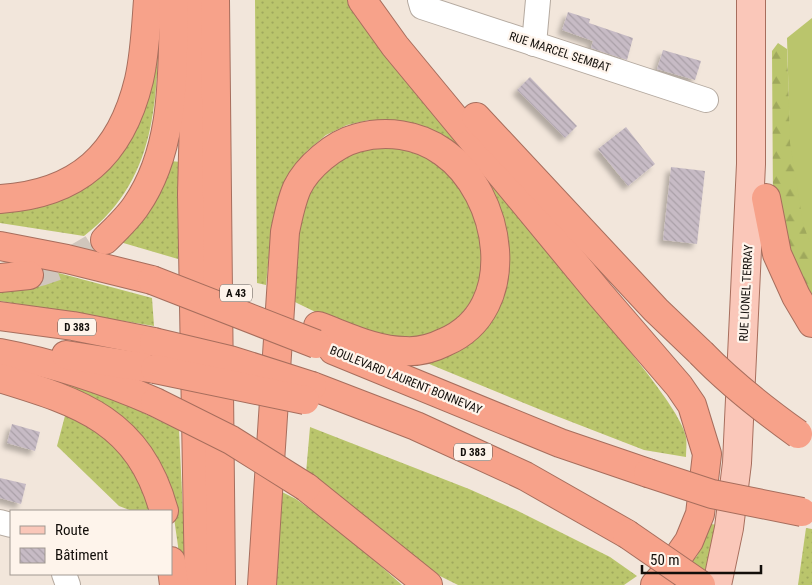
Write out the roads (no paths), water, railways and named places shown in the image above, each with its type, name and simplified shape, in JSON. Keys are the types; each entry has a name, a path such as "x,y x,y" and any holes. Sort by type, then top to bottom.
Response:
{"highway":[{"path":"0,198 41,193 59,186 76,177 96,162 110,147 123,125 138,81 148,0"},
{"path":"105,240 137,205 149,184 158,161 165,136 169,107 174,0"},
{"path":"197,0 192,194 199,585"},
{"name":"A 43","path":"215,0 221,585"},
{"name":"A 43","path":"234,0 239,585"},
{"path":"362,0 395,46 692,405 707,454 700,514 689,541 671,567 655,585"},
{"path":"377,0 406,40 452,92 656,310 729,382 765,411 805,437"},
{"path":"262,585 284,241 291,205 298,186 321,158 340,144 367,135 385,133 414,138 429,143 444,152 459,165 469,178 490,223 496,274 492,291 484,310 466,330 453,339 439,346 421,350 405,352 317,335"},
{"path":"766,198 777,254 796,296 812,323"},
{"name":"BOULEVARD LAURENT BONNEVAY","path":"0,246 152,276 317,335 560,443 712,494 807,512"},
{"path":"0,278 29,274"},
{"name":"D 383","path":"0,316 72,326 154,342 230,360 311,393 416,426 525,476 627,534 701,585"},
{"path":"0,345 311,393"},
{"path":"0,353 25,358 108,383 154,402 231,440 306,487 428,585"},
{"path":"0,378 84,409 110,424 139,453 156,484 164,510"},
{"path":"172,569 174,585"}],"main road":[{"name":"RUE LIONEL TERRAY","path":"717,585 730,528 737,462 752,164 751,0"},
{"name":"RUE LIONEL TERRAY","path":"734,585 747,530 754,465 766,241 769,0"}],"street":[{"name":"RUE MARCEL SEMBAT","path":"420,0 422,7 706,100"},
{"path":"534,44 538,0"}],"tunnel":[{"path":"29,275 69,261 105,240"}]}
